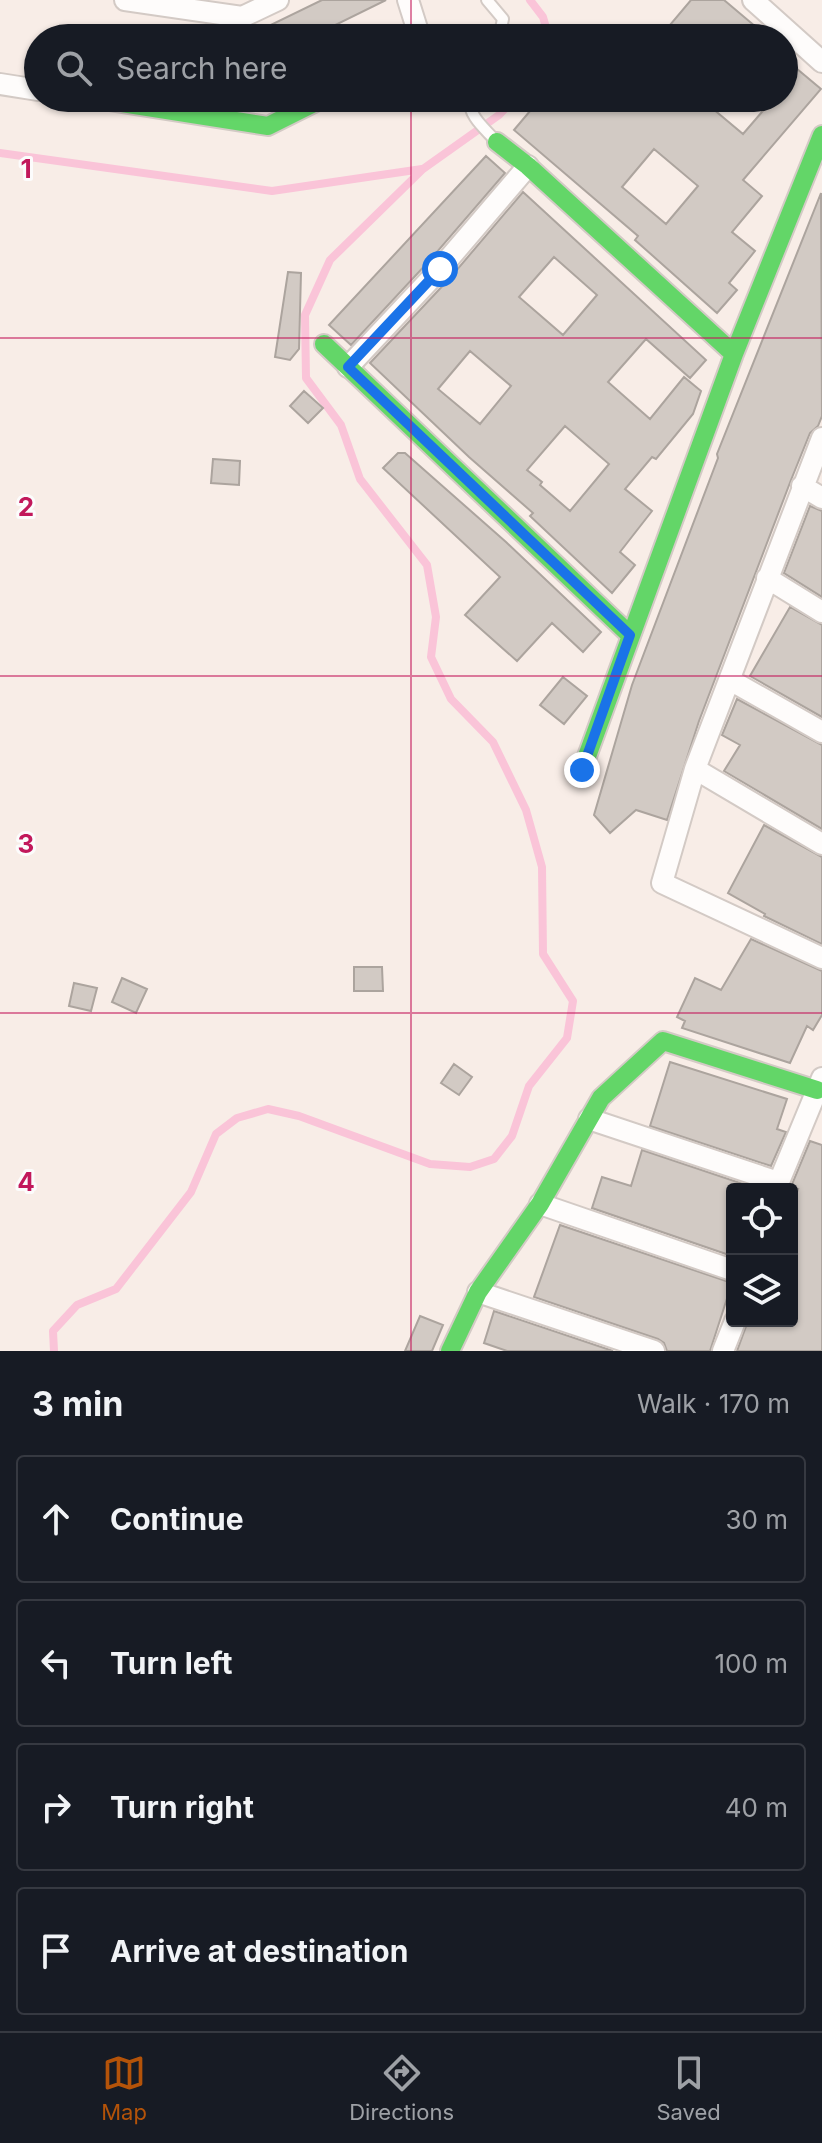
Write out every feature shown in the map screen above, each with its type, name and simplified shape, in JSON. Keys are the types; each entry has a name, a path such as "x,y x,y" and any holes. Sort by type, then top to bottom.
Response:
{"street":[{"path":"125,0 242,17 278,0"},
{"path":"408,0 416,24"},
{"path":"753,0 780,24"},
{"path":"798,40 822,62"},
{"path":"0,84 24,88"},
{"path":"179,112 268,126 296,112"},
{"path":"582,770 734,354 822,135"},
{"path":"497,142 528,166 734,354"},
{"path":"348,367 440,269 528,166"},
{"path":"324,344 630,635"},
{"path":"822,438 695,769 662,883 822,958"},
{"path":"802,486 822,498"},
{"path":"767,578 822,612"},
{"path":"730,680 822,732"},
{"path":"695,769 822,844"},
{"path":"450,1351 478,1292 540,1204 601,1098 663,1041 819,1084 778,1183"},
{"path":"589,1119 771,1183"},
{"path":"540,1204 726,1268"},
{"path":"478,1292 654,1351"},
{"path":"723,1351 733,1327"}],"lane":[{"path":"487,0 503,19 502,24"},
{"path":"472,112 497,142"}],"building":[{"path":"322,0 386,0 337,24 273,24"},
{"path":"691,0 724,0 752,24 671,24"},
{"path":"798,70 821,89 743,180 762,196 732,232 755,251 729,283 737,290 717,313 635,240 638,236 514,130 529,112 717,112 743,134 762,112 798,112","holes":["654,149 698,186 666,224 622,187"]},
{"path":"486,156 505,173 351,345 329,325"},
{"path":"523,192 706,360 690,378 646,339 608,382 650,419 684,377 701,391 693,414 656,459 652,457 625,489 652,511 620,552 635,565 612,593 530,516 533,513 370,363 450,278","holes":["554,257 597,295 563,335 519,297","470,351 511,386 480,424 438,389","565,426 609,464 570,511 527,470"]},
{"path":"821,193 822,416 818,426 810,433 791,480 699,721 667,820 636,810 610,833 594,815 632,685 717,454"},
{"path":"288,272 301,273 299,349 290,360 275,357"},
{"path":"304,391 323,408 308,423 290,406"},
{"path":"398,453 405,453 506,542 601,632 583,652 552,623 517,661 465,615 500,577 383,468"},
{"path":"213,459 240,461 239,485 211,483"},
{"path":"810,506 822,511 822,597 784,573"},
{"path":"790,607 822,625 822,717 750,676"},
{"path":"563,677 587,696 564,724 540,705"},
{"path":"737,699 822,745 822,829 724,771 740,745 722,735"},
{"path":"764,825 822,857 822,944 764,916 728,893"},
{"path":"751,939 822,971 822,1015 813,1030 807,1026 790,1063 682,1028 685,1021 677,1017 695,978 721,990"},
{"path":"354,967 382,967 383,991 354,991"},
{"path":"122,978 147,989 136,1013 112,1002"},
{"path":"74,983 97,988 91,1011 69,1006"},
{"path":"670,1062 787,1099 777,1129 786,1132 771,1166 650,1126"},
{"path":"454,1064 472,1077 459,1095 441,1083"},
{"path":"810,1141 822,1145 822,1351 737,1351 746,1327 798,1327 798,1183 792,1183"},
{"path":"642,1150 740,1183 726,1183 726,1254 592,1208 602,1177 631,1186"},
{"path":"560,1225 726,1281 726,1302 710,1351 667,1351 658,1339 534,1297"},
{"path":"494,1311 613,1351 507,1351 484,1343"},
{"path":"420,1316 443,1325 432,1351 405,1351"}],"waterway":[{"path":"530,0 545,24"},
{"path":"54,1351 53,1331 77,1305 116,1289 191,1192 216,1134 237,1118 268,1109 299,1116 430,1164 470,1167 494,1159 512,1136 529,1086 567,1038 573,1001 543,954 542,867 526,810 493,742 451,699 431,657 436,617 427,565 360,479 341,425 306,378 305,315 330,260 423,169 502,112"},
{"path":"0,153 272,191 422,169"}],"traffic: fast":[{"path":"179,112 268,126 296,112"},
{"path":"582,770 734,354 822,135"},
{"path":"497,142 528,166 734,354"},
{"path":"324,344 630,635"},
{"path":"450,1351 478,1292 540,1204 601,1098 663,1041 817,1090"}],"route":[{"path":"440,269 348,367 630,635 582,770"}]}
